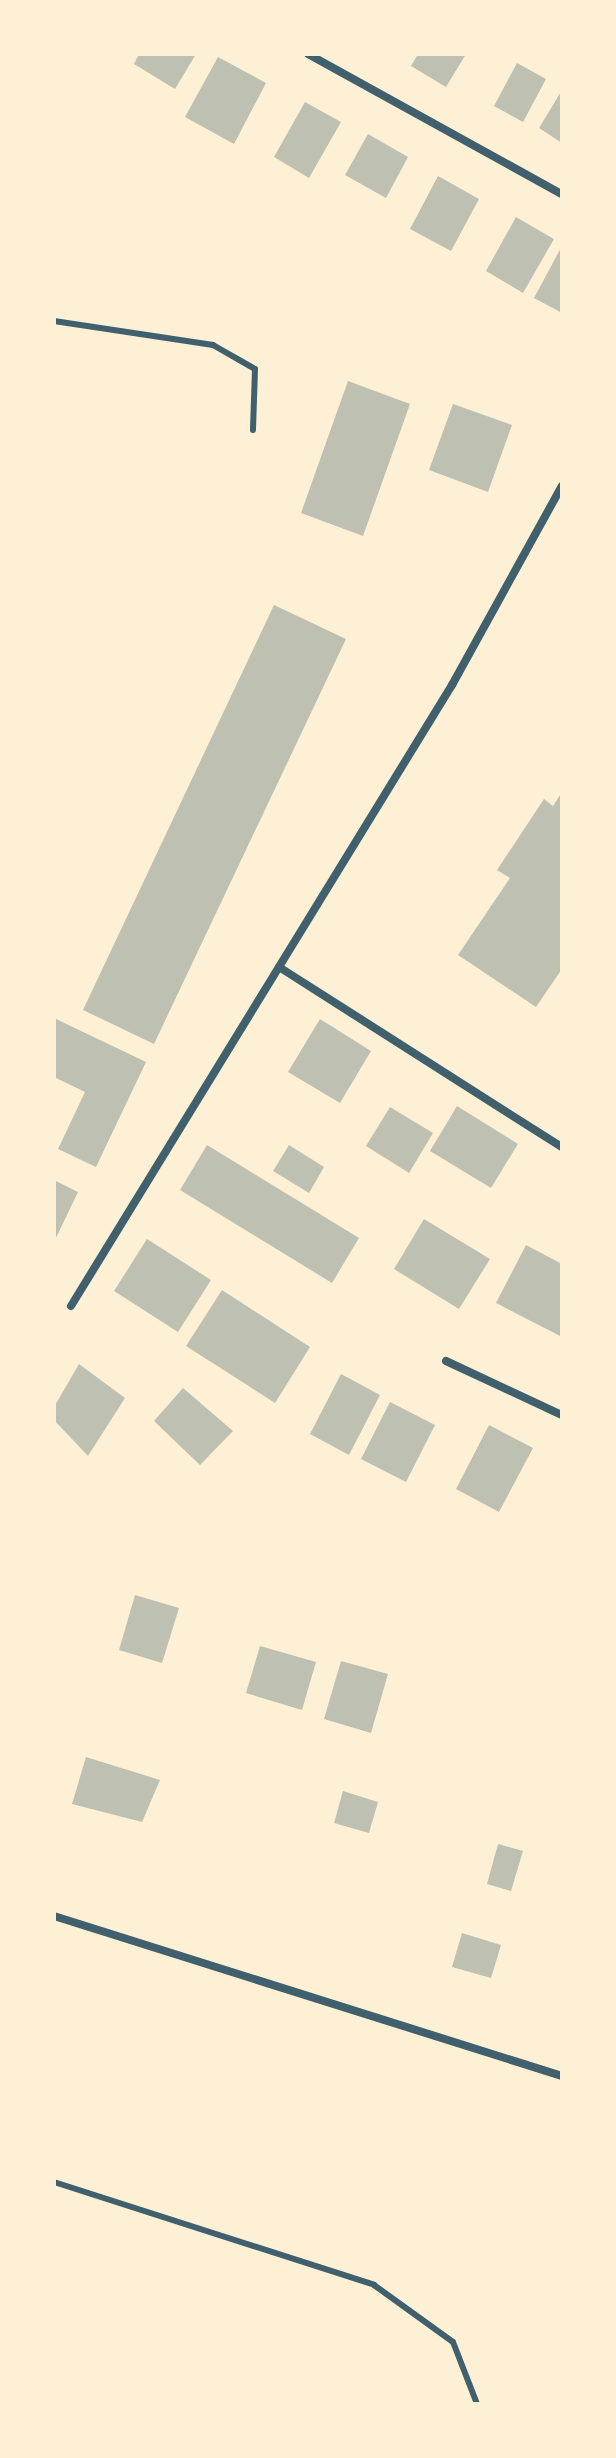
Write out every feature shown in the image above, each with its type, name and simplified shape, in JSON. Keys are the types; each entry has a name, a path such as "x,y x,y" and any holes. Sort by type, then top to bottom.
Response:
{"street":[{"path":"308,54 562,194"},
{"path":"71,1306 452,685 562,486"},
{"path":"279,967 562,1147"},
{"path":"446,1361 562,1415"},
{"path":"54,1916 562,2076"}],"lane":[{"path":"54,321 213,345 255,369 253,430"},
{"path":"54,2182 374,2285 453,2342 477,2404"}],"building":[{"path":"139,54 196,54 175,89 134,64"},
{"path":"418,54 466,54 446,87 411,66"},
{"path":"218,57 266,83 234,144 185,117"},
{"path":"517,63 546,79 523,122 494,106"},
{"path":"562,90 562,143 539,128"},
{"path":"305,102 341,122 309,178 274,157"},
{"path":"368,134 408,157 386,198 345,175"},
{"path":"438,176 479,199 451,251 410,229"},
{"path":"516,217 554,239 523,293 486,271"},
{"path":"562,246 562,313 534,298"},
{"path":"348,381 410,404 363,536 301,513"},
{"path":"453,404 512,425 488,492 429,470"},
{"path":"274,605 346,639 154,1044 83,1010"},
{"path":"562,792 562,969 536,1007 458,955 510,878 497,870 544,799 553,806"},
{"path":"54,1018 146,1062 96,1167 58,1149 85,1092 54,1077"},
{"path":"320,1019 371,1051 340,1103 288,1072"},
{"path":"457,1106 518,1144 491,1188 430,1151"},
{"path":"390,1107 433,1133 409,1173 366,1146"},
{"path":"207,1145 359,1238 332,1283 180,1190"},
{"path":"289,1145 324,1167 309,1193 273,1171"},
{"path":"54,1180 78,1192 54,1242"},
{"path":"424,1219 490,1259 459,1309 394,1269"},
{"path":"147,1239 211,1280 178,1332 114,1291"},
{"path":"526,1245 562,1264 562,1337 496,1303"},
{"path":"222,1290 310,1347 275,1403 186,1346"},
{"path":"79,1364 125,1398 88,1456 54,1420 54,1407"},
{"path":"341,1374 380,1395 349,1455 310,1434"},
{"path":"183,1388 233,1431 200,1465 154,1421"},
{"path":"390,1402 435,1425 406,1482 361,1459"},
{"path":"489,1425 533,1448 499,1512 456,1489"},
{"path":"135,1595 179,1608 162,1663 119,1650"},
{"path":"260,1646 316,1662 302,1710 246,1693"},
{"path":"341,1661 388,1674 371,1733 324,1719"},
{"path":"86,1757 160,1780 142,1822 72,1804"},
{"path":"343,1791 378,1802 369,1833 334,1823"},
{"path":"498,1844 523,1851 511,1891 487,1884"},
{"path":"462,1933 501,1945 491,1978 452,1967"}]}
